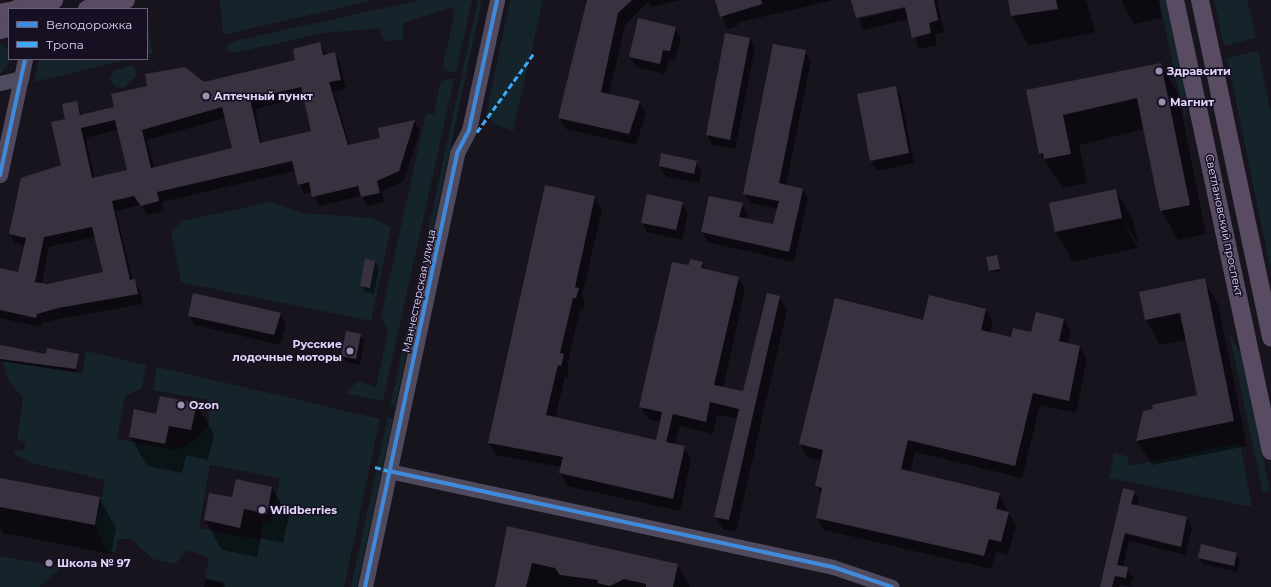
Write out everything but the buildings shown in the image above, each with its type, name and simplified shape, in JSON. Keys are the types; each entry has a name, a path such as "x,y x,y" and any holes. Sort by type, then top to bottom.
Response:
{"main road":[{"path":"20,8 54,0"},
{"path":"91,8 126,0"},
{"name":"Светлановский проспект","path":"1175,0 1271,451"},
{"name":"Светлановский проспект","path":"1200,0 1271,338"}],"street":[{"name":"Манчестерская улица","path":"365,587 457,153 469,130 497,0"},
{"path":"0,175 25,60"},
{"path":"0,83 21,78"},
{"path":"389,471 833,567 892,587"}],"shaded area":[{"path":"220,0 374,0 223,35"},
{"path":"421,0 472,0 456,72 446,71 443,65 455,11 452,7 403,23 403,40 384,41 380,28 324,33 234,53 227,51 226,46 234,41"},
{"path":"478,0 482,0 395,407 390,406"},
{"path":"510,0 543,0 513,131 496,125 486,115"},
{"path":"1159,0 1166,0 1185,87 1186,124"},
{"path":"1214,0 1247,0 1256,38 1224,46"},
{"path":"148,30 153,54 148,55"},
{"path":"0,43 8,49 8,60 10,61 0,75"},
{"path":"1258,51 1271,113 1271,271 1227,58"},
{"path":"39,60 127,60 34,82"},
{"path":"133,65 137,76 124,88 116,87 110,79 114,70"},
{"path":"445,79 454,79 383,401 345,393 358,381 376,387 388,331 381,317 426,114 434,114 440,83"},
{"path":"271,202 302,213 372,218 391,227 371,321 181,282 171,232 182,221"},
{"path":"1229,333 1242,357 1270,491 1263,493"},
{"path":"86,351 146,365 142,388 125,396 117,439 176,450 197,439 209,424 208,400 153,390 157,367 380,419 344,587 223,587 224,582 205,578 209,557 188,550 175,564 153,559 131,539 117,539 116,552 106,552 96,527 105,480 32,463 14,454 15,450 24,451 26,442 17,440 23,398 8,380 3,361 82,374","holes":["210,465 280,478 270,524 263,522 260,540 199,528"]},
{"path":"388,417 393,418 357,587 351,587"},
{"path":"1240,443 1252,507 1109,478 1114,453 1127,456 1129,466"},
{"path":"0,556 62,567 39,587 0,587"}],"marked path":[{"path":"477,132 534,53"},
{"path":"375,467 389,471"}],"cycle path":[{"path":"365,587 457,153 469,130 497,0"},
{"path":"0,175 25,60"},
{"path":"389,471 833,567 892,587"}],"place":[{"name":"Здравсити","path":"1159,71"},
{"name":"Аптечный пункт","path":"206,96"},
{"name":"Магнит","path":"1162,102"},
{"name":"Русские лодочные моторы","path":"350,351"},
{"name":"Ozon","path":"181,405"},
{"name":"Wildberries","path":"262,510"},
{"name":"Школа № 97","path":"49,563"}]}
